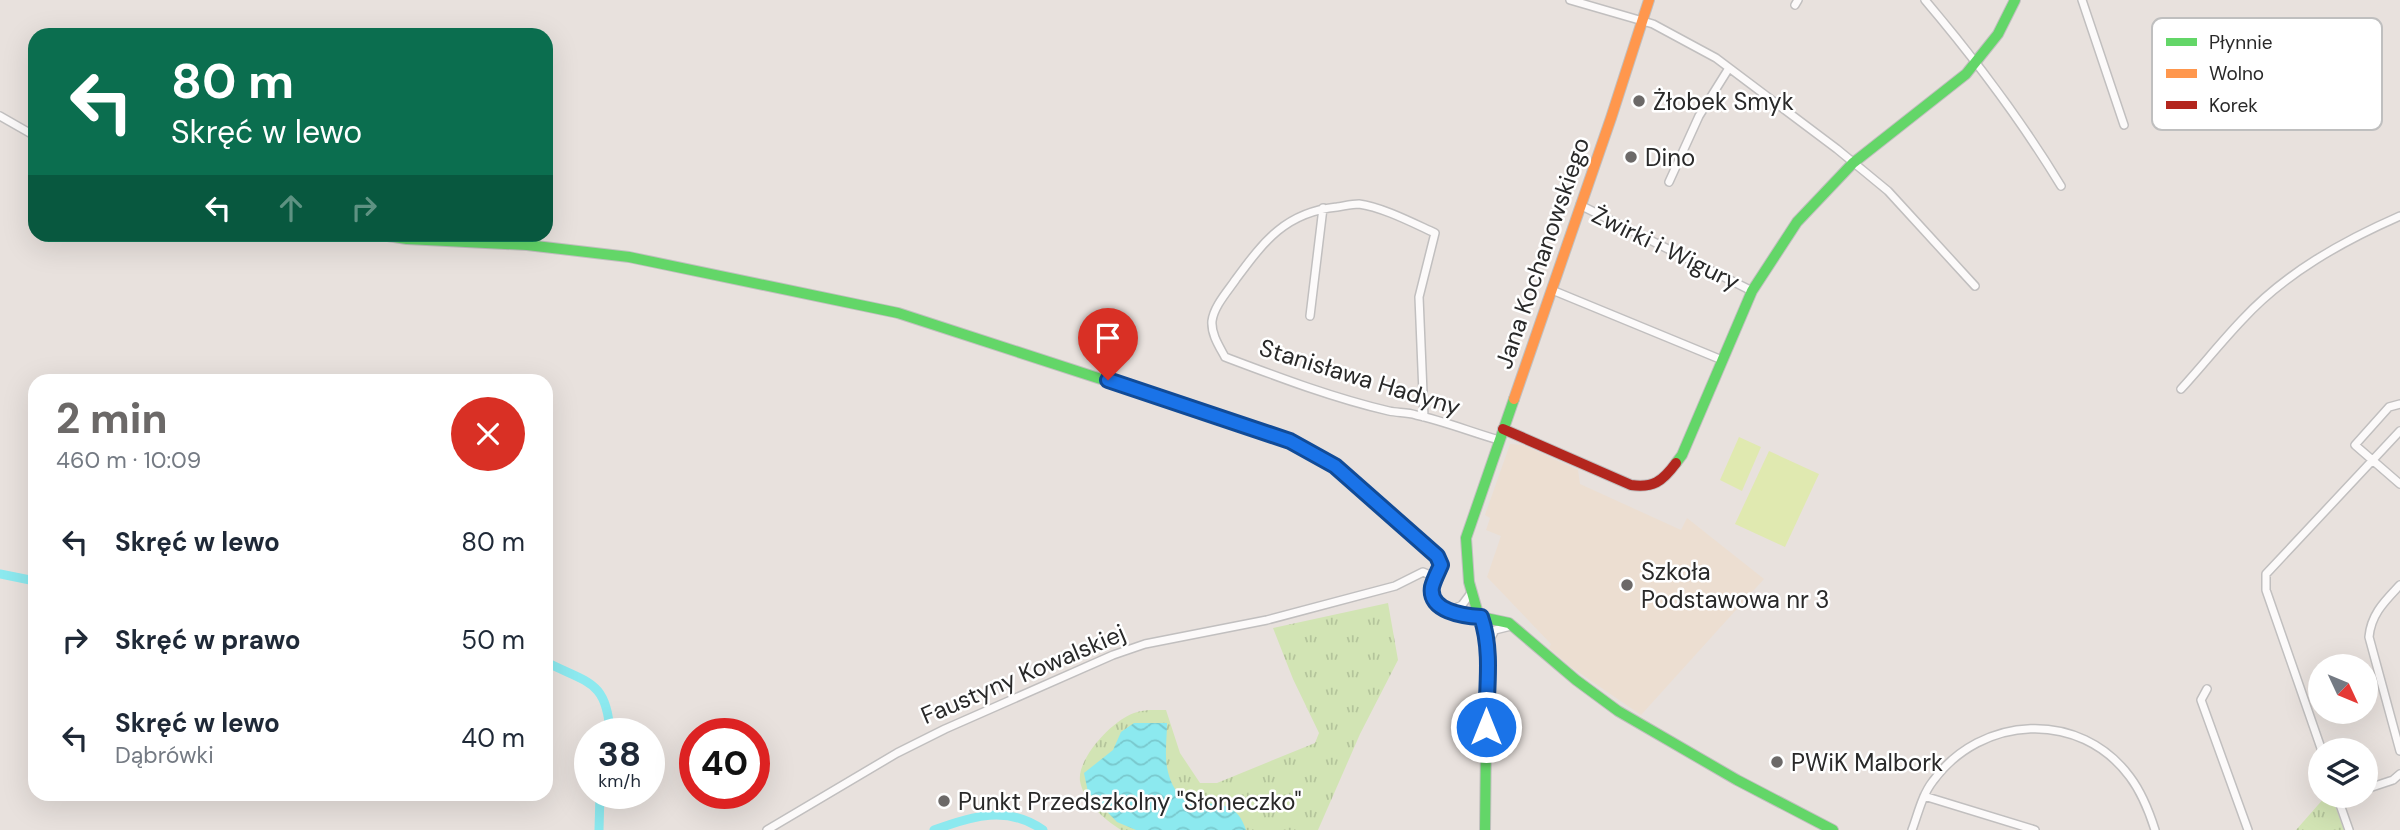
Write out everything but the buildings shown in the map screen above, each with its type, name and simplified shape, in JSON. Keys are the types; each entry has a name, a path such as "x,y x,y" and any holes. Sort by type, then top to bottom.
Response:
{"street":[{"path":"1570,0 1643,20 1716,58 1888,191 1975,285"},
{"name":"Jana Kochanowskiego","path":"1485,830 1487,645 1481,617 1471,593 1466,548 1472,519 1649,0"},
{"path":"1925,0 1976,61 2033,139 2061,186"},
{"path":"1503,429 1631,485 1648,487 1668,474 1682,455 1752,291 1797,222 1853,163 1966,74 1998,34 2015,0"},
{"path":"2082,0 2123,125"},
{"path":"1669,182 1699,116 1729,68"},
{"path":"0,116 28,132"},
{"path":"1310,316 1323,208 1359,204 1435,233 1419,297 1424,417"},
{"name":"Żwirki i Wigury","path":"1580,205 1752,291"},
{"name":"Stanisława Hadyny","path":"1323,208 1308,212 1276,230 1260,246 1218,307 1212,320 1217,342 1225,356 1282,378 1391,412 1424,417 1499,440"},
{"path":"2182,390 2244,318 2300,270 2357,235 2400,216"},
{"path":"468,242 527,245 629,257 898,313 1290,441 1335,466 1437,556 1441,565 1432,590 1433,598 1439,606 1450,611 1498,619 1513,626 1576,680 1618,711 1833,830"},
{"path":"1552,290 1722,360"},
{"path":"2400,404 2389,407 2355,445 2400,484"},
{"path":"2317,738 2266,590 2266,574 2400,431"},
{"name":"Faustyny Kowalskiej","path":"767,830 897,753 944,729 1113,655 1145,645 1268,620 1395,586 1423,572 1435,577"},
{"path":"2400,585 2377,611 2369,637 2400,751"},
{"path":"1450,611 1462,605 1471,593"},
{"path":"1487,645 1495,630 1513,626"},
{"path":"2207,689 2201,700 2248,830"},
{"path":"1912,830 1924,796 1948,764 1980,740 2017,728 2050,729 2082,737 2115,760 2141,793 2155,830"},
{"path":"2378,785 2393,780 2400,774"},
{"path":"1924,796 2035,830"},
{"path":"2343,808 2349,830"}],"shaded area":[{"name":"Szkoła Podstawowa nr 3","path":"1510,444 1523,445 1578,470 1580,484 1681,530 1687,518 1764,579 1641,715 1568,665 1549,648 1551,644 1487,577 1501,536 1486,530 1490,518 1485,515"}],"green space":[{"path":"1739,437 1761,447 1742,491 1720,480"},
{"path":"1769,451 1819,474 1785,547 1735,524"},
{"path":"1388,603 1398,660 1360,734 1318,830 1121,830 1090,803 1080,781 1084,762 1098,741 1116,723 1138,712 1166,710 1180,753 1200,783 1217,783 1315,743 1319,733 1293,679 1273,628"},
{"path":"2315,808 2336,808 2344,830 2296,830"}],"water":[{"path":"1134,723 1167,723 1167,766 1175,789 1184,798 1195,802 1229,808 1239,815 1246,830 1136,830 1117,822 1088,792 1084,773 1113,750 1121,732"}],"waterway":[{"path":"0,574 28,580"},
{"path":"553,665 592,686 604,702 608,718"},
{"path":"599,830 600,809"},
{"path":"934,830 990,815 1017,817 1043,830"}],"traffic: fast":[{"path":"1676,463 1682,455 1752,291 1797,222 1853,163 1966,74 1998,34 2015,0"},
{"path":"467,242 527,245 629,257 898,313 1184,406"},
{"path":"1485,830 1487,645 1469,582 1466,538 1514,399"},
{"path":"1432,591 1437,603 1444,609 1509,623 1576,680 1618,711 1737,780 1833,830"}],"traffic: slow":[{"path":"1514,399 1649,0"}],"traffic: jam":[{"path":"1184,406 1290,441 1335,465 1440,558 1440,568 1432,591"},
{"path":"1503,429 1631,485 1645,486 1656,482 1676,463"}],"place":[{"name":"Żłobek Smyk","path":"1639,101"},
{"name":"Dino","path":"1631,157"},
{"name":"Szkoła Podstawowa nr 3","path":"1627,585"},
{"name":"PWiK Malbork","path":"1777,762"},
{"name":"Punkt Przedszkolny \"Słoneczko\"","path":"944,801"}],"route":[{"path":"1108,380 1290,441 1335,466 1440,558 1440,569 1432,590 1435,601 1444,609 1481,617 1484,625 1487,645 1486,727"}]}
